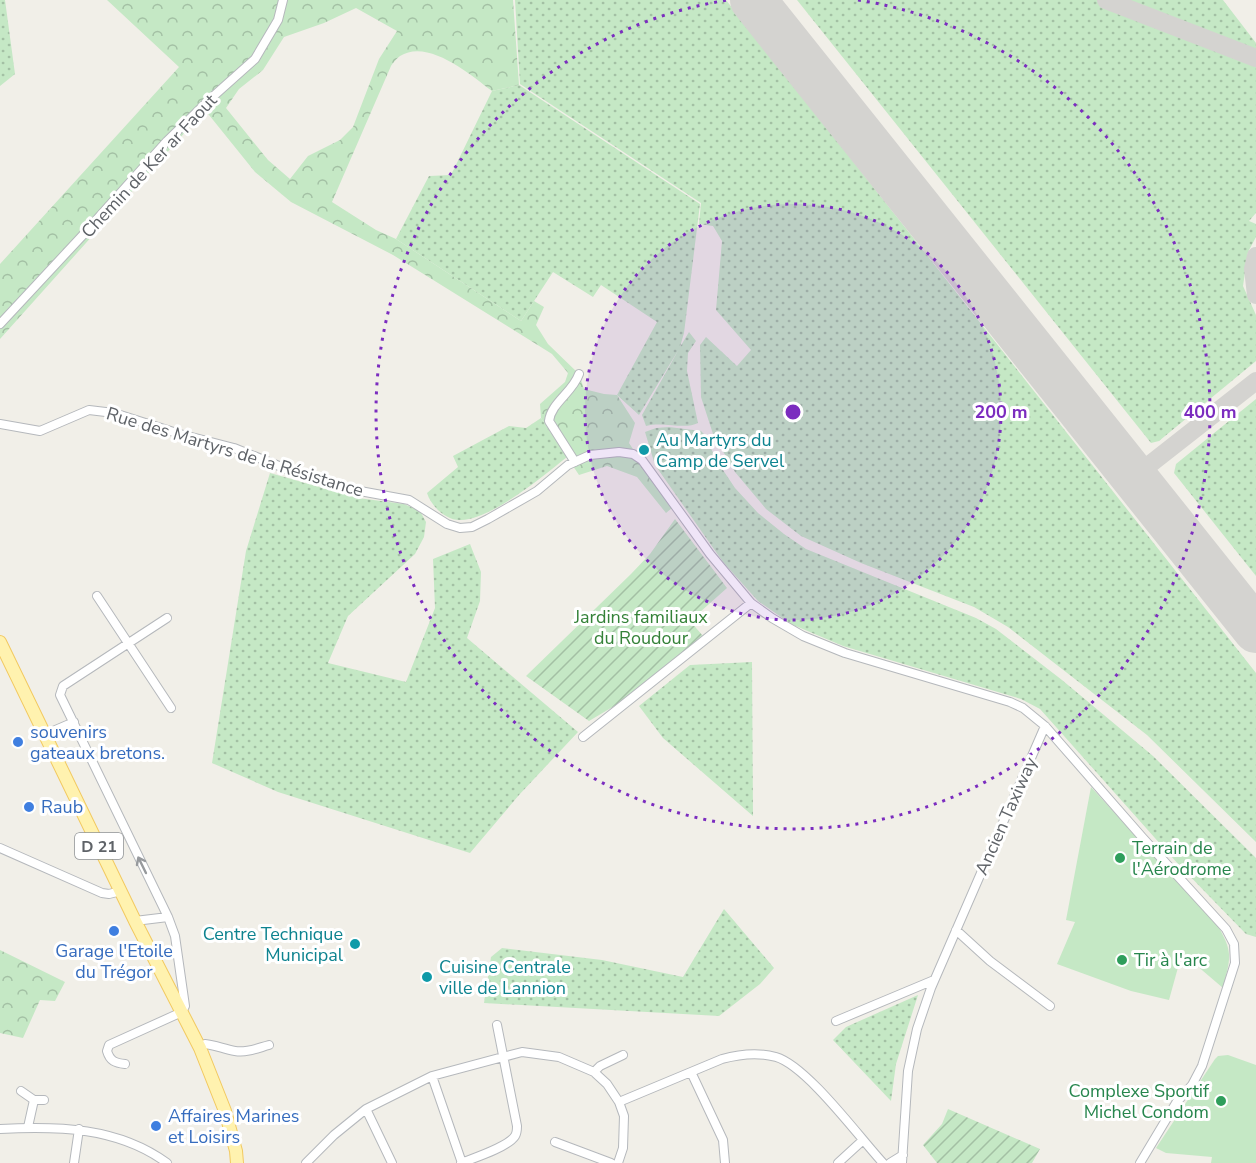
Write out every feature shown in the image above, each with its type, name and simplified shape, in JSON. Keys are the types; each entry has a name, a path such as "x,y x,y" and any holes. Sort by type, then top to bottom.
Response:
{"main road":[{"name":"D 21","path":"1,648 46,734 135,921 200,1048 225,1111 237,1163"},
{"name":"D 21","path":"200,1048 223,1120 230,1150 230,1163"}],"street":[{"name":"Chemin de Ker ar Faout","path":"0,324 167,141 255,59 278,20 283,0"},
{"path":"575,462 549,421 549,416 555,406 576,385 579,374"},
{"name":"Rue des Martyrs de la Résistance","path":"0,424 40,431 88,410 114,413 234,448 304,476 350,489 410,500 447,524 460,528 472,527 488,519 537,491 568,465 591,455 620,452 633,454 642,460 710,554 751,603 772,618 803,636 855,656 1010,702 1023,708 1045,726 1226,929 1234,944 1235,963 1197,1076 1176,1103 1140,1163"},
{"path":"97,596 171,708"},
{"path":"583,737 751,603"},
{"path":"124,1064 116,1064 112,1061 107,1052 109,1045 182,1012 185,1006 175,936 168,917 60,695 63,686 166,618"},
{"path":"46,734 74,722"},
{"name":"Ancien Taxiway","path":"902,1159 908,1071 917,1029 934,980 1045,726"},
{"path":"0,848 102,893 121,891"},
{"path":"135,921 168,917"},
{"path":"956,930 990,961 1050,1006"},
{"path":"836,1020 934,980"},
{"path":"432,1076 461,1163 481,1156 514,1136 517,1126 496,1025"},
{"path":"200,1048 205,1044 236,1051 248,1051 269,1045"},
{"path":"306,1163 334,1135 366,1109 432,1076 522,1052 559,1057 594,1072 607,1084 619,1102 624,1116 623,1148 618,1163"},
{"path":"619,1102 738,1054 754,1053 776,1057 787,1061 821,1092 883,1163"},
{"path":"594,1072 600,1066 623,1055"},
{"path":"691,1072 723,1140 725,1163"},
{"path":"21,1091 34,1100 44,1100"},
{"path":"28,1127 34,1100"},
{"path":"366,1109 392,1163"},
{"path":"0,1128 79,1129 125,1140 147,1150 164,1162"},
{"path":"74,1163 79,1129"},
{"path":"838,1163 862,1141"},
{"path":"555,1142 611,1163"},
{"path":"890,1163 902,1159"}],"green space":[{"path":"0,0 5,0 15,74 0,86"},
{"path":"107,0 513,0 519,85 492,91 461,68 436,55 411,52 400,56 391,66 332,202 376,230 396,239 521,321 534,301 544,307 536,325 548,344 579,374 584,389 617,395 635,423 629,443 672,508 666,513 637,477 607,466 579,475 541,418 540,404 565,382 568,373 552,354 393,255 291,202 255,172 205,110 0,339 0,264 179,67","holes":["356,8 397,31 379,59 353,127 340,140 308,156 290,179 268,160 226,108 239,89 263,70 284,37 324,23"]},
{"path":"515,0 726,0 1256,673 1256,842 1147,735 1008,627 974,607 861,563 801,536 766,509 735,472 713,434 701,397 700,345 706,337 737,366 751,350 716,310 722,241 713,226 699,224 701,203 520,84"},
{"path":"797,0 1097,0 1256,62 1256,213 1249,221 1256,224 1256,237 1248,252 1243,286 1256,315 1256,361 1159,441 1151,443"},
{"path":"1122,0 1223,0 1256,43 1256,51"},
{"path":"519,85 700,204 684,333 680,347 689,332 696,341 688,353 687,371 698,423 687,426 659,424 646,426 642,415 679,349 639,415 617,395 657,322 601,285 593,297 553,272 521,321 396,239 429,176 451,175 492,91"},
{"path":"1256,399 1256,576 1174,473 1176,464"},
{"path":"541,418 567,457 516,496 487,513 473,518 455,520 436,508 427,493 458,467 453,456 509,426 526,428"},
{"path":"669,427 701,431 735,488 758,513 806,549 976,618 996,629 1062,680 1153,756 1256,858 1256,937 1246,934 1179,865 1040,709 1021,699 843,646 791,624 758,601 723,562 655,465 645,432"},
{"path":"270,473 358,498 404,504 420,511 426,522 424,537 415,554 348,616 328,663 406,682 435,608 433,559 470,544 481,572 480,601 467,638 578,732 519,795 470,853 278,792 212,763 246,551"},
{"name":"Jardins familiaux du Roudour","path":"675,519 727,588 690,621 703,636 621,702 589,721 526,676 650,554"},
{"path":"752,662 753,816 663,738 639,706 690,665"},
{"path":"1091,787 1218,926 1227,943 1229,956 1223,988 1182,953 1169,1000 1131,991 1057,964 1075,922 1066,920"},
{"path":"724,909 774,968 760,984 719,1016 484,1003 491,957 502,948 602,960 683,977"},
{"path":"0,950 65,982 55,1001 40,1000 23,1038 0,1033"},
{"path":"918,995 896,1064 891,1101 833,1040 846,1027"},
{"name":"Complexe Sportif Michel Condom","path":"1228,1055 1256,1065 1256,1163 1211,1163 1212,1157 1166,1153 1156,1148 1215,1059 1218,1056"},
{"path":"948,1109 1040,1149 1032,1163 937,1163 923,1145 942,1124"}],"taxiway":[{"path":"1106,0 1256,58"},
{"path":"1256,256 1253,269 1256,295"},
{"path":"1120,461 1134,468 1149,465 1256,381"},
{"path":"1147,494 1143,481 1149,465"}],"runway":[{"path":"753,0 1256,630"}],"place":[{"name":"Au Martyrs du Camp de Servel","path":"644,450"},
{"name":"souvenirs gateaux bretons.","path":"18,742"},
{"name":"Raub","path":"29,807"},
{"name":"Terrain de l'Aérodrome","path":"1120,858"},
{"name":"Garage l'Etoile du Trégor","path":"114,931"},
{"name":"Centre Technique Municipal","path":"355,944"},
{"name":"Tir à l'arc","path":"1122,960"},
{"name":"Cuisine Centrale ville de Lannion","path":"427,977"},
{"name":"Complexe Sportif Michel Condom","path":"1221,1101"},
{"name":"Affaires Marines et Loisirs","path":"156,1126"}]}
